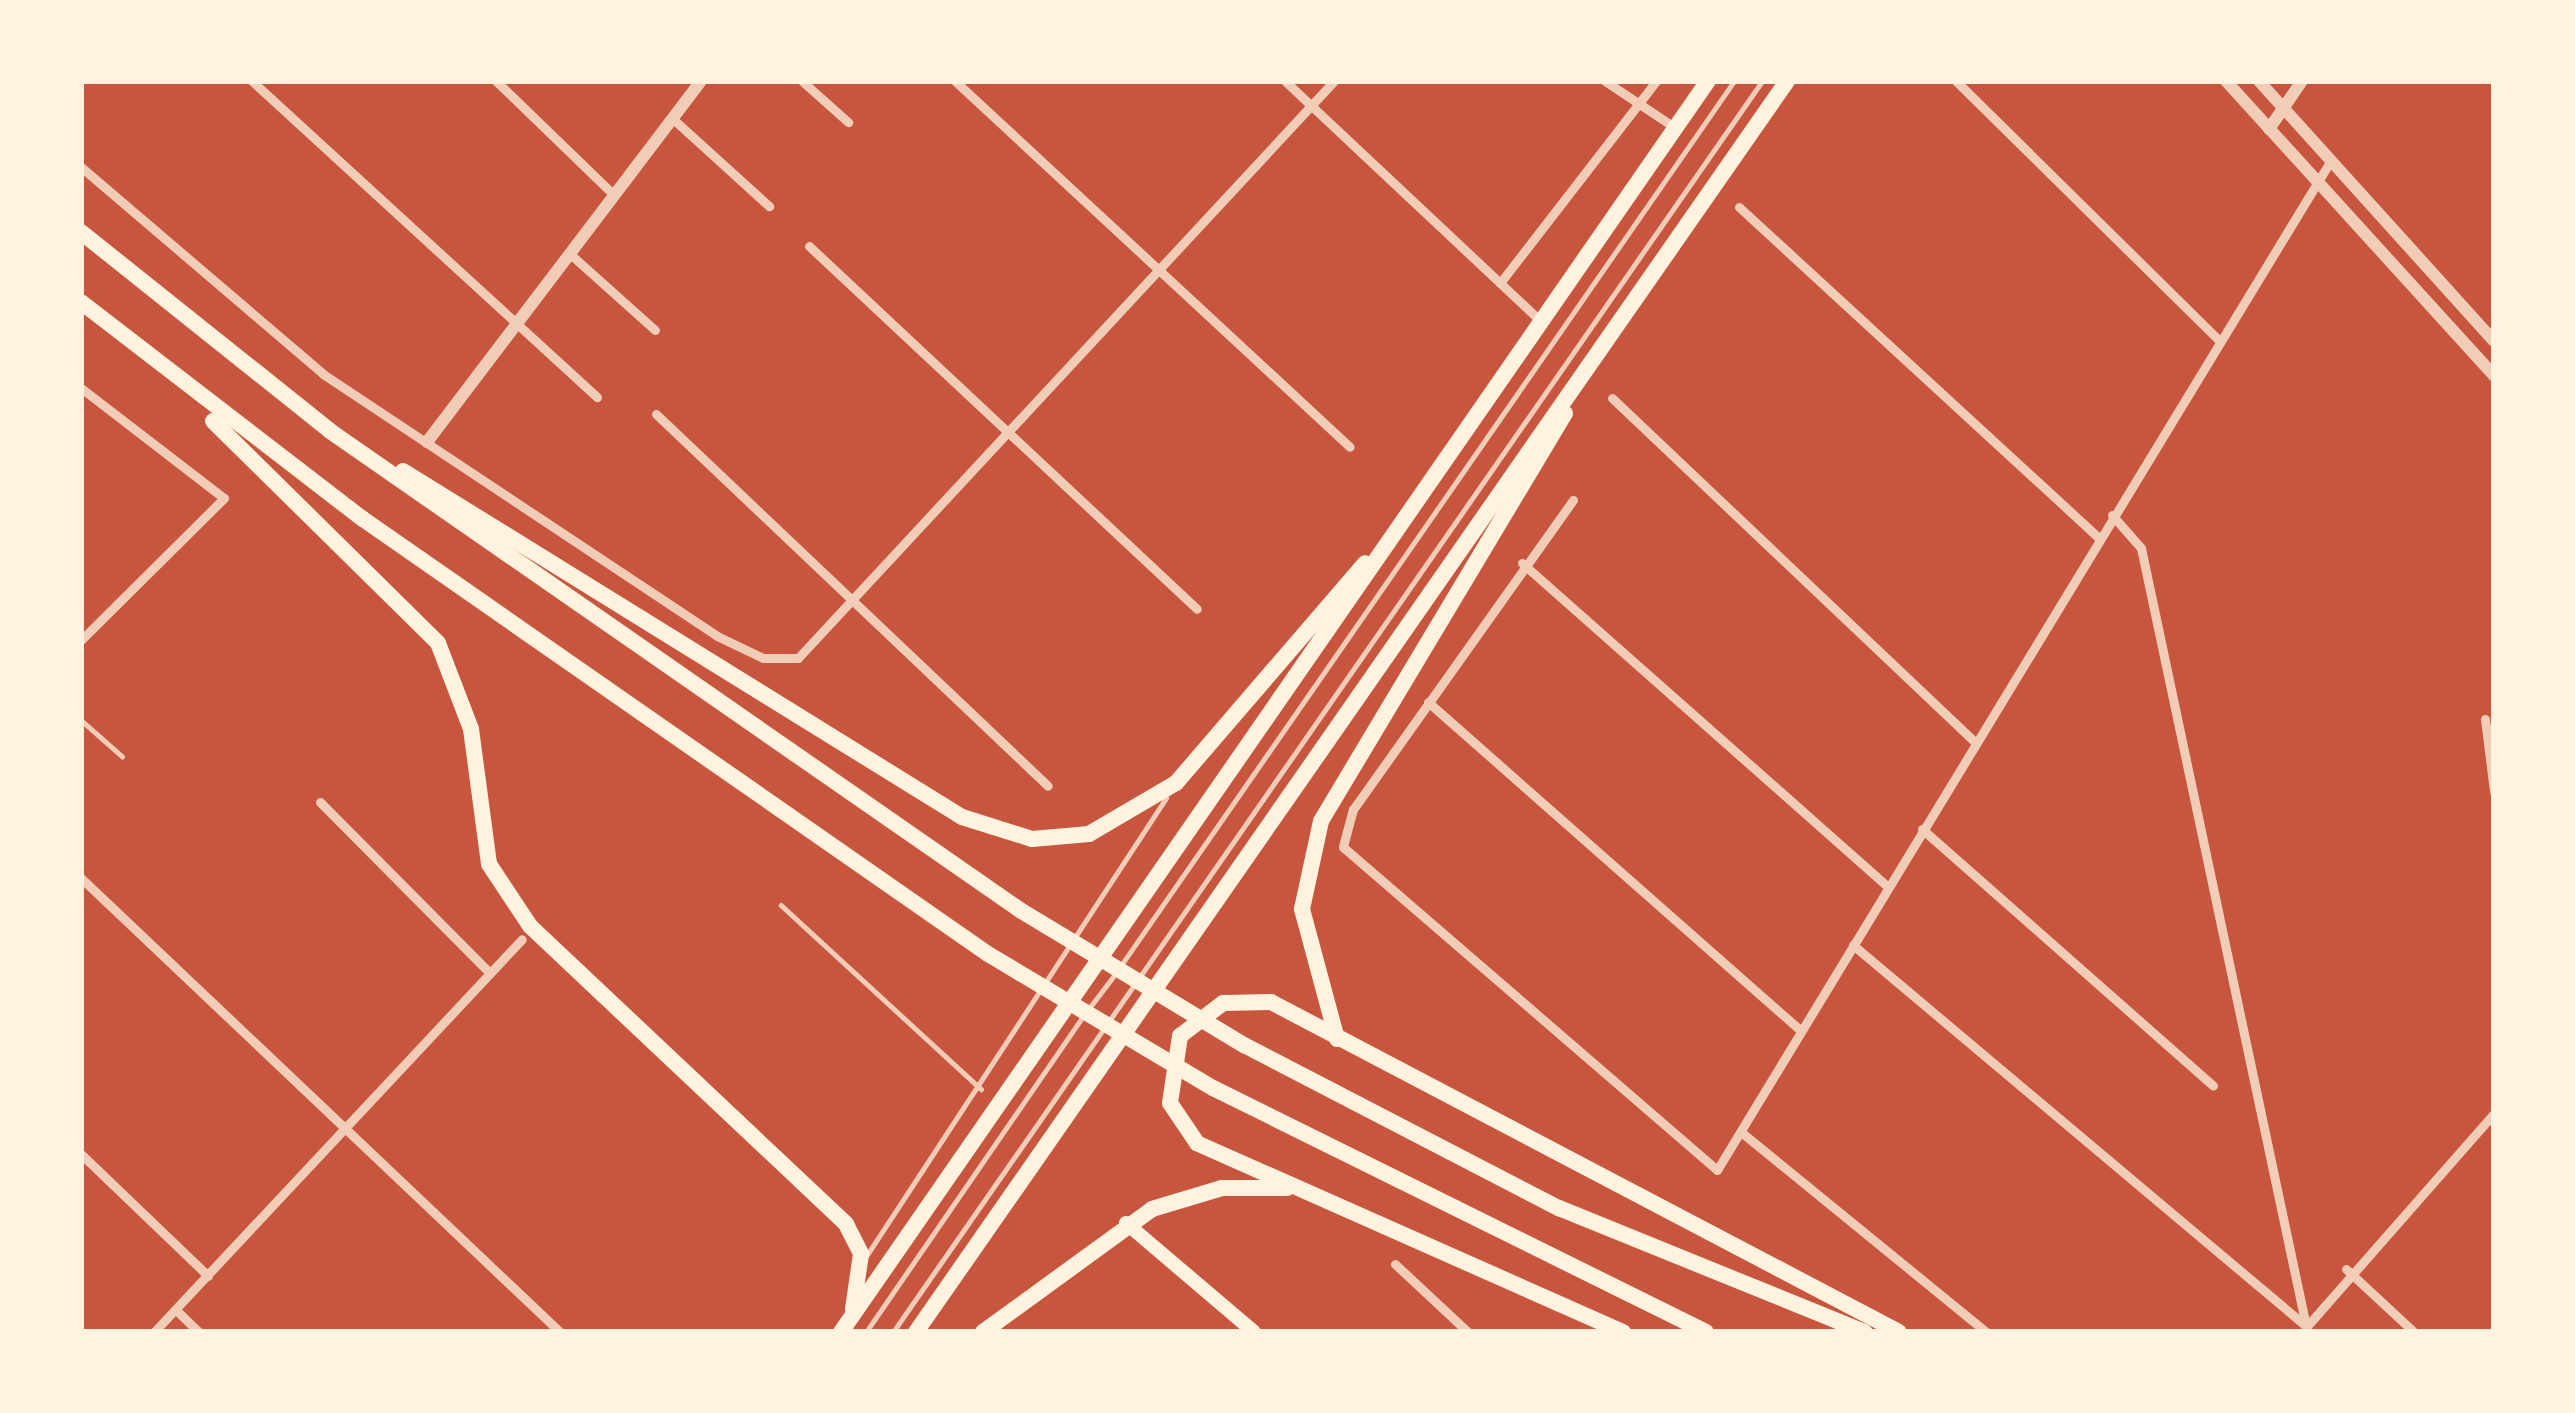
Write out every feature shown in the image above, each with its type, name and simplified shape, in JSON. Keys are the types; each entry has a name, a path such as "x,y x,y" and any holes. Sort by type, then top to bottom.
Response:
{"highway":[{"path":"846,1326 1708,81"},
{"path":"916,1332 1787,81"},
{"path":"81,232 330,430 1020,910 1244,1045 1559,1208 1865,1332"},
{"path":"81,302 396,589 438,643 471,729 482,844 530,926 845,1224 860,1266 846,1326"},
{"path":"146,360 988,954 1213,1088 1706,1332"},
{"path":"1337,1040 1302,909 1322,821 1520,505 1592,361"},
{"path":"330,430 979,824 1032,839 1089,834 1176,783 1307,620 1392,538"},
{"path":"1623,1332 1294,1188 1182,1127 1167,1079 1174,1051 1192,1022 1248,998 1899,1332"},
{"path":"983,1332 1126,1223 1222,1188 1294,1188"}],"main road":[{"path":"1126,1223 1255,1332"}],"street":[{"path":"252,81 597,397"},
{"path":"496,81 614,195"},
{"path":"428,442 701,81"},
{"path":"802,81 848,122"},
{"path":"955,81 1350,447"},
{"path":"1285,81 1542,322"},
{"path":"81,167 251,318 428,442 717,636 763,658 798,658 1334,81"},
{"path":"1605,81 1640,112 1674,127"},
{"path":"1500,283 1640,112 1656,81"},
{"path":"1956,81 2218,339"},
{"path":"2226,81 2494,376"},
{"path":"2259,81 2494,341"},
{"path":"2269,129 2302,81"},
{"path":"673,118 769,206"},
{"path":"1573,500 1522,563 1353,808 1342,847 1718,1170 2314,179 2331,160"},
{"path":"1739,207 2098,537"},
{"path":"809,246 1197,609"},
{"path":"570,254 655,330"},
{"path":"81,388 224,498 81,640"},
{"path":"1612,398 1975,742"},
{"path":"656,414 1048,786"},
{"path":"2112,514 2140,548 2306,1329"},
{"path":"1522,563 1888,887"},
{"path":"1428,702 1802,1031"},
{"path":"2485,719 2494,791"},
{"path":"320,802 490,974"},
{"path":"1922,830 2213,1086"},
{"path":"81,878 560,1332"},
{"path":"154,1332 349,1131 522,939"},
{"path":"1853,944 2306,1329"},
{"path":"2306,1329 2346,1269 2494,1113"},
{"path":"1741,1132 1986,1332"},
{"path":"81,1154 208,1276"},
{"path":"1395,1264 1468,1332"},
{"path":"2346,1269 2414,1332"},
{"path":"176,1310 199,1332"}],"lane":[{"path":"866,1332 1734,81"},
{"path":"893,1332 1762,81"},
{"path":"81,720 122,756"},
{"path":"860,1266 981,1090 1176,783"},
{"path":"781,905 981,1090"}]}
